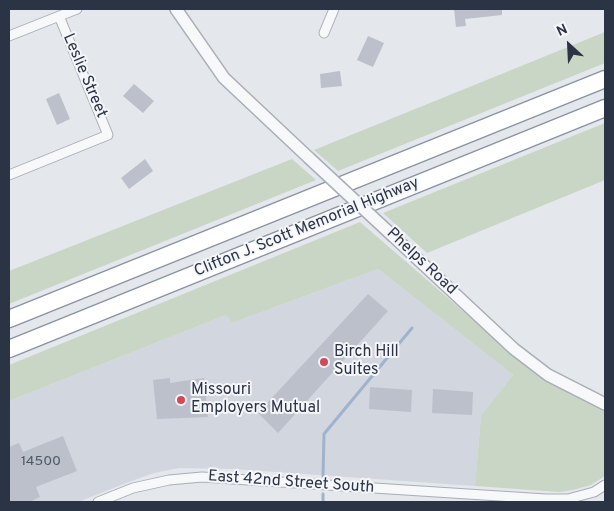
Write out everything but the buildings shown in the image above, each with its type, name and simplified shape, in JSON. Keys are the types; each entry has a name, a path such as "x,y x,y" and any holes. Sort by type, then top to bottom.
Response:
{"highway":[{"name":"Clifton J. Scott Memorial Highway","path":"9,319 605,78"},
{"name":"Clifton J. Scott Memorial Highway","path":"9,349 605,108"}],"street":[{"path":"9,36 77,9"},
{"name":"Phelps Road","path":"176,9 224,78 514,349 548,375 605,404"},
{"path":"324,33 334,9"},
{"name":"Leslie Street","path":"9,175 108,135 59,16"},
{"name":"East 42nd Street South","path":"98,502 133,488 169,480 202,477 546,499 568,499 594,492 605,485"}],"shaded area":[{"path":"378,269 513,375 481,415 475,486 234,469 179,468 154,473 78,502 9,502 9,401 226,315 232,323"}],"green space":[{"path":"605,32 605,63 338,171 314,150"},
{"path":"605,123 605,180 427,253 383,213"},
{"path":"292,159 316,180 9,304 9,271"},
{"path":"360,222 514,355 605,408 605,476 591,485 559,492 475,486 481,415 513,375 378,269 232,323 226,315 9,401 9,365"}],"waterway":[{"path":"323,476 324,434 412,328"},
{"path":"323,494 323,502"}],"place":[{"name":"Birch Hill Suites","path":"324,362"},
{"name":"Missouri Employers Mutual","path":"181,400"}]}
